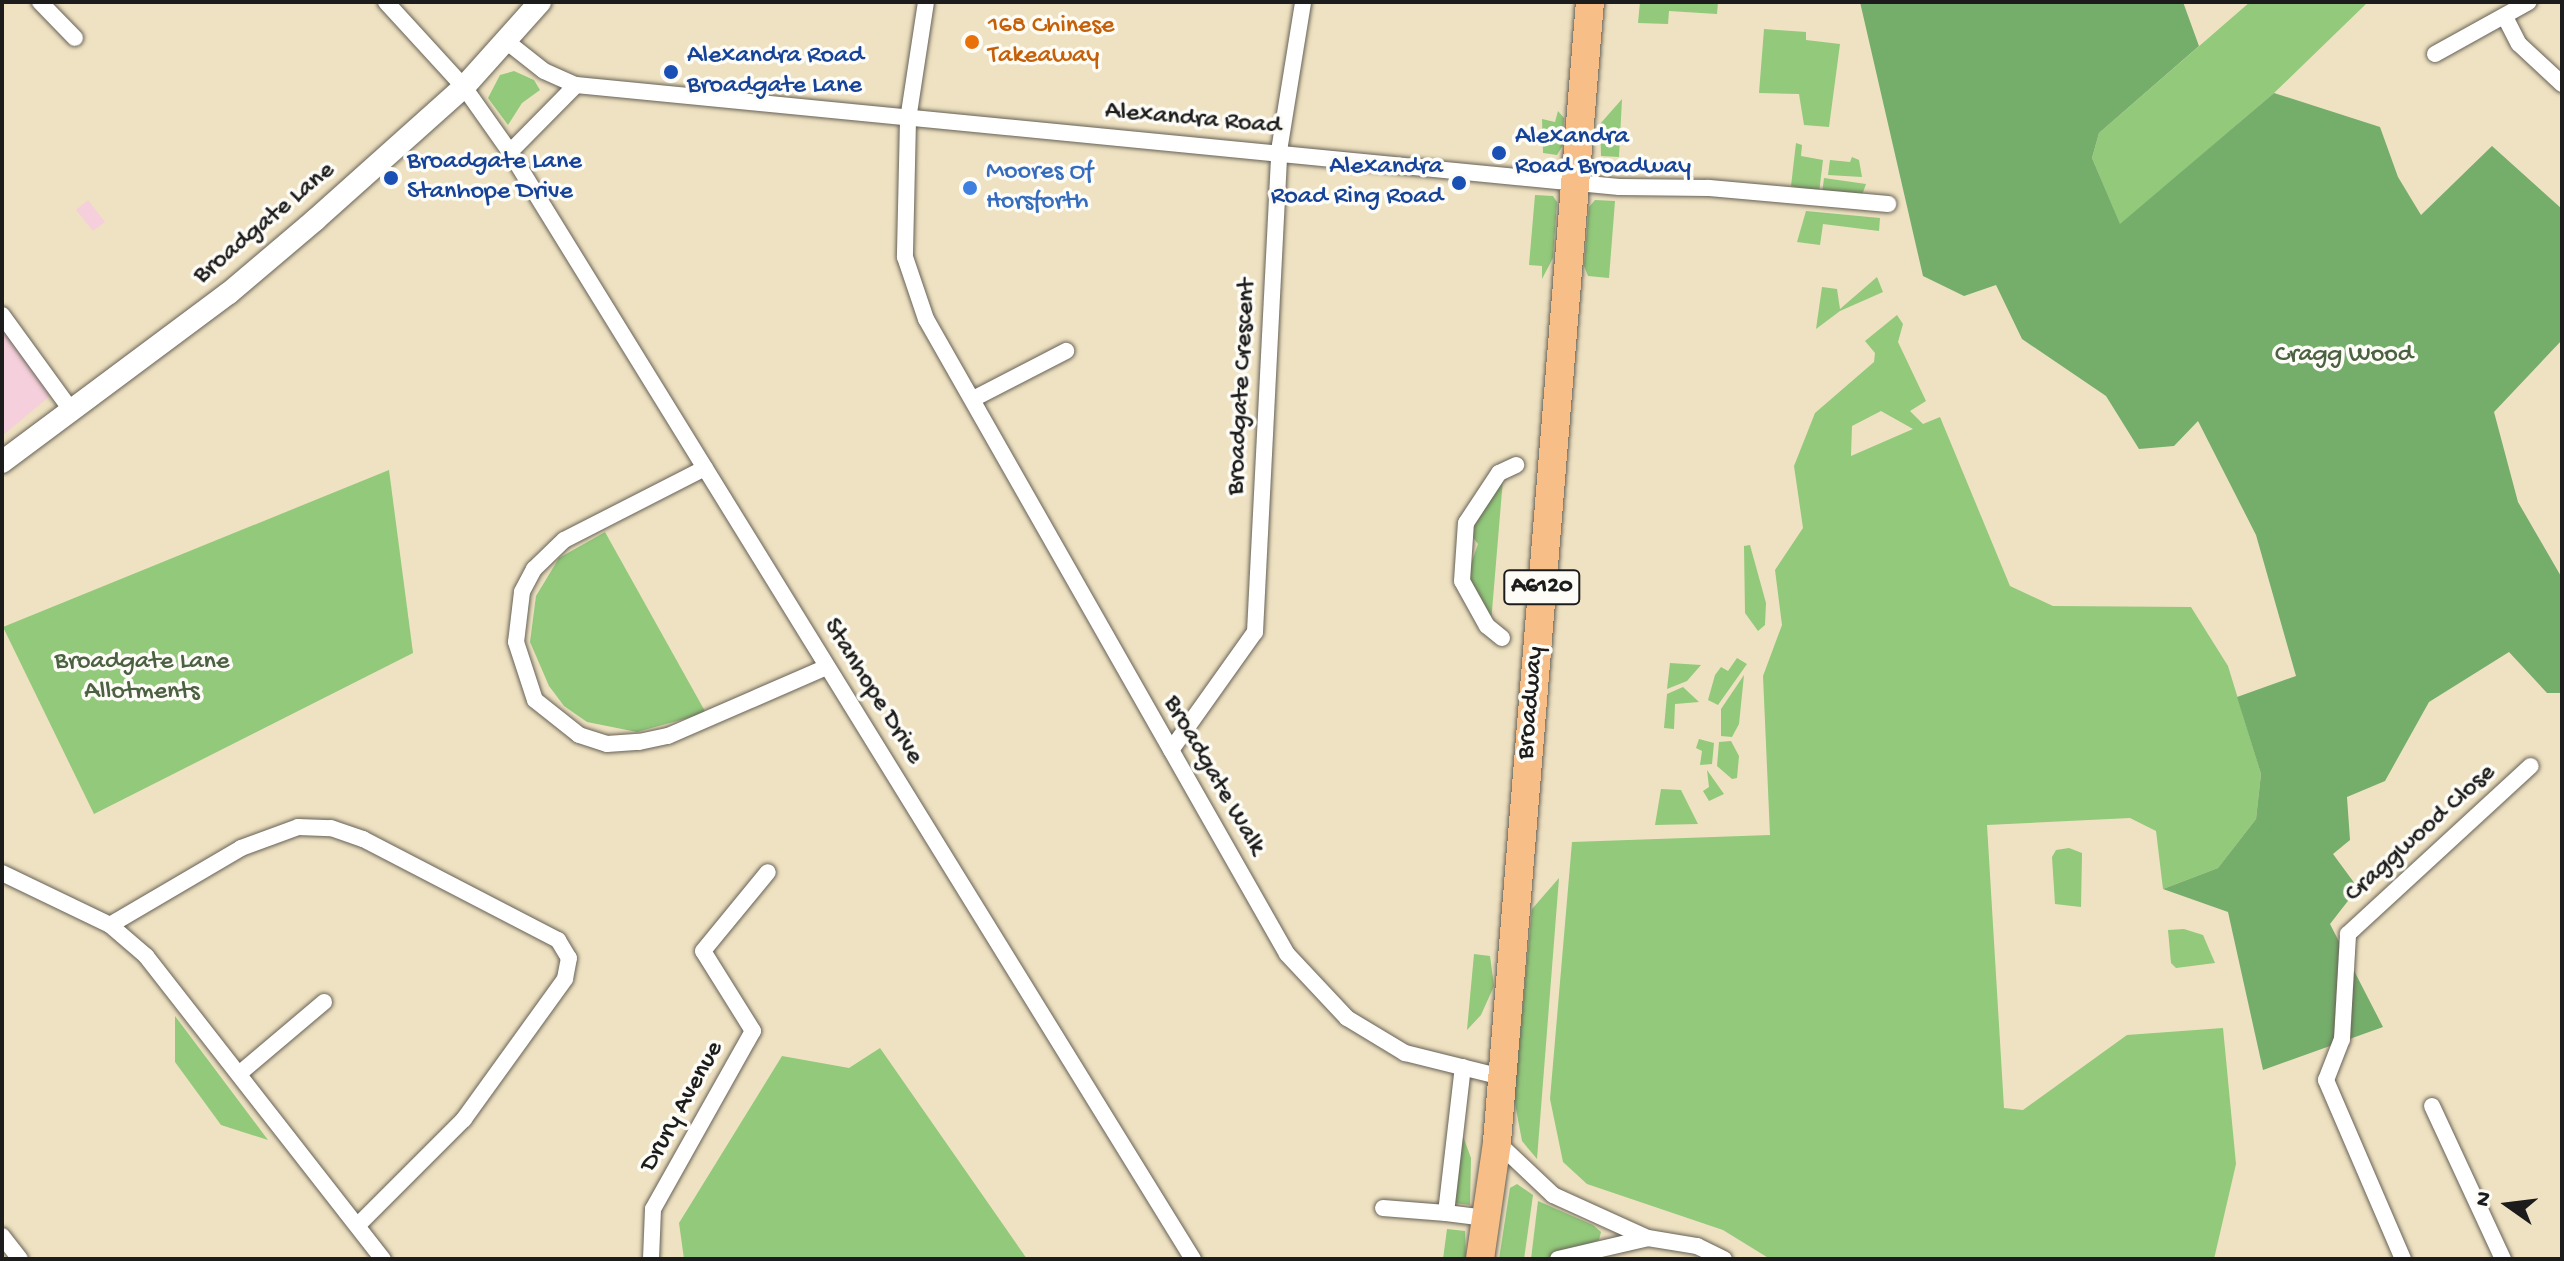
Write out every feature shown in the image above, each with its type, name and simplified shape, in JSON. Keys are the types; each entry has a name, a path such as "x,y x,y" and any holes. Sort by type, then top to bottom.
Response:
{"highway":[{"name":"Broadway","path":"1480,1259 1497,1142 1590,2"}],"street":[{"path":"40,2 75,38"},
{"name":"Stanhope Drive","path":"386,2 464,87 510,152 827,667 960,873 1193,1259"},
{"name":"Broadgate Lane","path":"2,462 229,293 464,87 540,2"},
{"name":"Broadgate Walk","path":"926,2 908,120 905,257 926,319 1287,954 1347,1018 1405,1053 1502,1077"},
{"name":"Broadgate Crescent","path":"1171,750 1255,632 1279,151 1303,2"},
{"path":"2435,54 2529,2"},
{"path":"2505,17 2519,44 2562,84"},
{"name":"Alexandra Road","path":"506,41 544,71 576,85 908,120 1575,180 1888,204"},
{"path":"510,152 576,85"},
{"path":"2,315 71,410"},
{"path":"973,399 1066,351"},
{"path":"1502,638 1487,626 1462,581 1465,537 1472,510 1499,473 1516,465"},
{"path":"705,468 564,540 534,569 522,592 516,642 535,700 579,735 607,744 639,742 668,736 827,667"},
{"name":"Craggwood Close","path":"2403,1259 2326,1080 2342,1039 2348,934 2531,766"},
{"path":"110,925 241,848 298,827 320,828 363,839 558,940 569,958 565,979 464,1119 359,1224"},
{"name":"Drury Avenue","path":"651,1259 653,1209 753,1031 703,951 768,872"},
{"path":"2,873 110,925 146,956 359,1224 383,1259"},
{"path":"240,1073 324,1002"},
{"path":"1446,1213 1463,1067"},
{"path":"2432,1106 2503,1259"},
{"path":"1497,1142 1553,1195 1648,1238 1697,1246 1724,1259"},
{"path":"1383,1208 1486,1218"},
{"path":"2,1236 20,1259"},
{"path":"1558,1259 1648,1238"}],"shaded area":[{"path":"88,200 105,222 93,231 76,210"},
{"path":"2,327 50,396 2,436"}],"green space":[{"path":"1640,2 1718,2 1717,14 1669,11 1668,24 1638,23"},
{"name":"Cragg Wood","path":"1860,2 2183,2 2199,46 2099,133 2092,158 2120,224 2274,93 2380,127 2398,177 2421,215 2492,146 2562,209 2562,340 2494,412 2518,502 2562,578 2562,693 2547,693 2509,652 2429,702 2385,781 2347,797 2350,840 2333,854 2358,888 2330,924 2383,1027 2263,1070 2228,912 2163,889 2218,868 2256,819 2261,774 2237,697 2296,676 2256,535 2198,421 2174,446 2139,449 2106,396 2022,339 1996,285 1964,296 1923,276"},
{"path":"2250,2 2368,2 2274,93 2120,225 2092,158 2099,133"},
{"path":"1764,29 1806,32 1806,40 1840,44 1829,127 1804,125 1799,94 1759,93"},
{"path":"514,71 534,80 540,90 522,103 508,125 488,98 500,75"},
{"path":"1622,99 1619,157 1601,156 1600,124"},
{"path":"1558,111 1564,118 1563,145 1557,155 1543,153 1542,119 1555,122"},
{"path":"1796,143 1802,145 1801,156 1823,160 1819,193 1791,186"},
{"path":"1852,157 1859,160 1862,177 1828,175 1830,160 1850,162"},
{"path":"1824,178 1866,184 1861,198 1822,194"},
{"path":"1535,195 1553,196 1557,202 1553,258 1542,279 1542,266 1529,265"},
{"path":"1595,200 1615,201 1609,278 1588,276 1584,266 1589,207"},
{"path":"1806,211 1880,218 1879,231 1823,224 1820,245 1797,242"},
{"path":"1877,277 1883,292 1840,311 1816,329 1822,287 1837,289 1840,309"},
{"path":"1897,315 1903,324 1898,342 1926,401 1910,411 1923,424 1940,417 2010,586 2053,606 2191,607 2228,666 2261,774 2256,819 2218,868 2163,889 2156,831 2130,818 1987,825 2004,1108 2023,1110 2127,1035 2223,1028 2236,1164 2214,1259 1770,1259 1723,1230 1587,1184 1563,1162 1550,1099 1572,842 1770,835 1763,676 1782,625 1775,570 1803,528 1794,466 1815,413 1874,362 1875,353 1865,341","holes":["1881,411 1913,429 1851,456 1852,426"]},
{"name":"Broadgate Lane Allotments","path":"389,470 413,653 94,814 3,627"},
{"path":"1503,479 1491,623 1466,578 1478,544 1469,532"},
{"path":"605,532 706,713 637,732 587,722 564,706 549,686 530,642 536,596 559,558"},
{"path":"1750,545 1766,603 1765,625 1758,631 1745,613 1744,546"},
{"path":"1737,658 1747,664 1718,705 1708,700 1715,675 1721,667 1728,671"},
{"path":"1670,663 1701,665 1687,681 1667,689"},
{"path":"1744,675 1739,724 1732,737 1721,736 1721,709"},
{"path":"1683,687 1699,702 1675,704 1674,729 1664,728 1667,694"},
{"path":"1699,739 1714,743 1712,764 1700,765 1702,751 1696,748"},
{"path":"1731,741 1739,756 1737,778 1732,779 1717,766 1719,742"},
{"path":"1707,770 1724,794 1709,801 1703,791 1709,787"},
{"path":"1661,789 1681,790 1698,824 1655,825"},
{"path":"2069,848 2082,853 2081,907 2055,904 2052,857 2056,850"},
{"path":"1559,878 1537,1159 1522,1141 1514,1098 1532,909"},
{"path":"2184,929 2203,935 2215,963 2176,968 2171,963 2168,930"},
{"path":"1474,954 1490,956 1494,986 1481,1015 1467,1030"},
{"path":"175,1016 268,1140 221,1125 175,1062"},
{"path":"880,1048 1027,1259 684,1259 679,1223 782,1056 849,1068"},
{"path":"1457,1120 1471,1158 1470,1205 1448,1202"},
{"path":"1517,1184 1533,1195 1524,1259 1499,1259 1510,1188"},
{"path":"1538,1201 1593,1225 1601,1232 1599,1240 1547,1259 1531,1259"},
{"path":"1447,1229 1465,1231 1466,1259 1443,1259"}],"place":[{"name":"168 Chinese Takeaway","path":"972,42"},
{"name":"Alexandra Road Broadgate Lane","path":"671,72"},
{"name":"Alexandra Road Broadway","path":"1499,153"},
{"name":"Broadgate Lane Stanhope Drive","path":"391,178"},
{"name":"Alexandra Road Ring Road","path":"1459,183"},
{"name":"Moores Of Horsforth","path":"970,188"}]}
